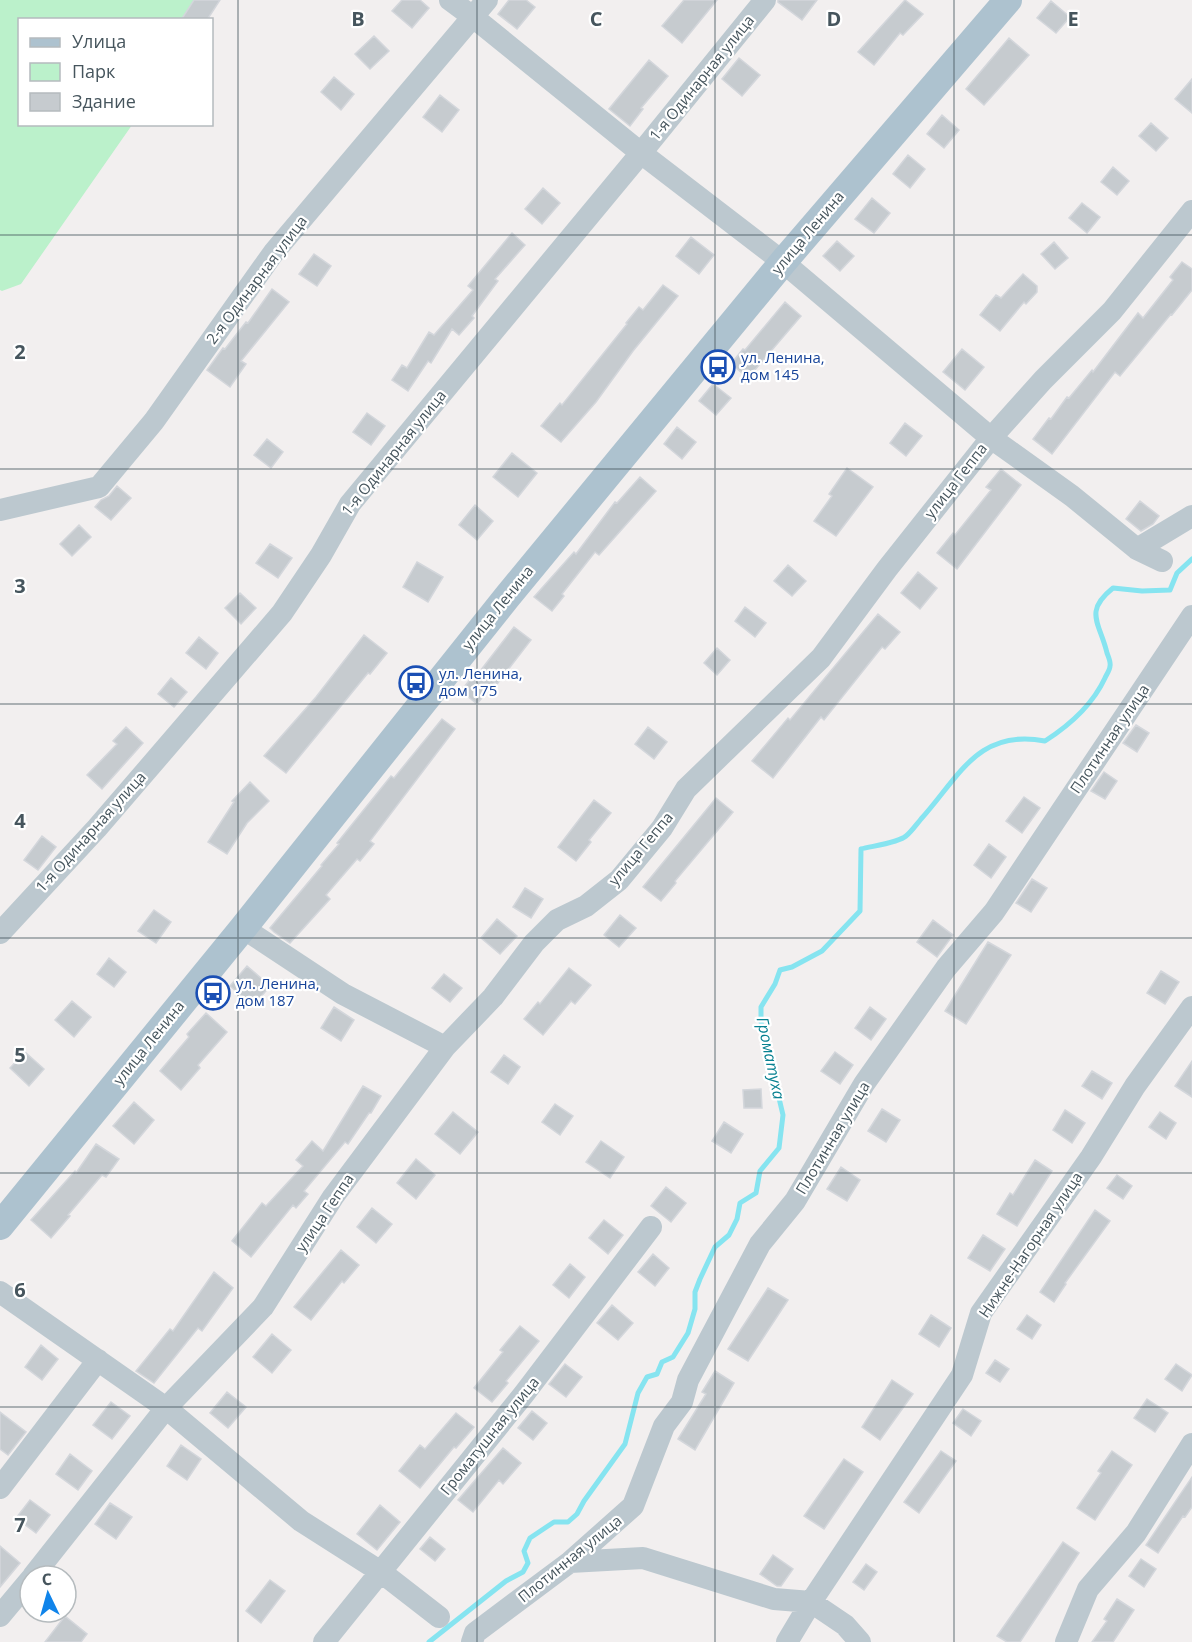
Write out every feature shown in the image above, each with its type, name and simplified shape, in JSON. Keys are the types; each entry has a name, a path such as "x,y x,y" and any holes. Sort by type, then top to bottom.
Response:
{"main road":[{"name":"улица Ленина","path":"0,1226 243,928 507,597 783,262 1008,0"}],"street":[{"path":"450,0 480,8 641,153 783,262 991,438 1072,496 1137,549 1162,561"},
{"name":"1-я Одинарная улица","path":"0,933 97,828 282,613 321,555 350,504 765,0"},
{"name":"2-я Одинарная улица","path":"0,510 99,487 154,421 274,252 480,8"},
{"name":"улица Геппа","path":"42,1564 166,1408 263,1307 333,1197 445,1047 492,997 534,943 557,920 586,906 619,880 662,828 686,789 821,657 887,569 991,438 1043,380 1112,311 1192,211"},
{"path":"1137,549 1192,516"},
{"name":"Плотинная улица","path":"472,1642 475,1633 570,1562 633,1506 664,1426 682,1402 688,1380 760,1244 795,1201 864,1084 946,968 994,912 1192,616"},
{"path":"243,928 343,994 445,1047"},
{"name":"Нижне-Нагорная улица","path":"787,1642 811,1602 962,1375 981,1313 1091,1157 1134,1086 1183,1038 1192,1006"},
{"name":"Громатушная улица","path":"324,1642 524,1394 651,1227"},
{"path":"0,1292 166,1408 301,1521 381,1572 439,1617"},
{"path":"0,1488 98,1360"},
{"path":"1066,1642 1088,1589 1136,1533 1192,1444"},
{"path":"570,1562 644,1558 774,1599 811,1602 845,1625 860,1642"},
{"path":"0,1616 18,1594"}],"green space":[{"path":"0,0 219,0 206,18 18,18 18,126 131,126 21,284 0,290"}],"building":[{"path":"194,0 220,0 208,18 182,18"},
{"path":"402,0 420,0 429,8 412,28 392,11"},
{"path":"509,0 526,0 535,7 517,29 498,14"},
{"path":"684,0 717,0 682,43 662,26"},
{"path":"778,0 817,0 802,20"},
{"path":"905,0 923,14 903,35 900,33 874,65 858,52"},
{"path":"1051,1 1070,17 1056,33 1037,18"},
{"path":"374,36 389,51 370,69 355,54"},
{"path":"1009,38 1029,55 984,105 966,89"},
{"path":"739,58 760,75 742,96 722,79"},
{"path":"649,60 668,76 641,108 643,109 630,126 609,109"},
{"path":"334,77 354,94 341,110 321,92"},
{"path":"1192,79 1192,113 1175,99"},
{"path":"440,95 459,110 442,132 423,117"},
{"path":"942,115 959,130 944,148 927,134"},
{"path":"1151,123 1168,138 1156,151 1139,136"},
{"path":"908,155 925,169 910,188 893,174"},
{"path":"1113,167 1129,181 1117,195 1101,182"},
{"path":"543,188 560,203 542,224 525,209"},
{"path":"872,198 890,213 874,233 855,219"},
{"path":"1082,203 1100,217 1087,233 1069,218"},
{"path":"512,233 525,245 495,279 498,281 472,316 474,318 459,335 452,329 431,363 428,361 408,391 392,380 402,365 407,368 429,332 434,335 473,290 468,286"},
{"path":"691,237 714,255 699,274 676,256"},
{"path":"837,241 854,256 840,271 823,256"},
{"path":"1054,242 1068,258 1055,269 1041,254"},
{"path":"314,254 331,266 317,286 299,274"},
{"path":"1182,262 1192,269 1192,290 1120,376 1115,372 1052,454 1033,439 1067,397 1069,398 1092,370 1093,372 1138,313 1143,318 1173,280 1170,277"},
{"path":"1023,274 1037,286 1037,292 1026,304 1024,302 1000,331 980,315 996,295 1001,298"},
{"path":"663,285 678,296 633,351 596,402 561,442 541,426 560,403 562,405 639,307 643,310"},
{"path":"272,289 289,302 241,361 246,364 230,387 207,370 223,348 225,349 246,322 248,323"},
{"path":"785,302 801,316 748,378 731,364"},
{"path":"962,349 984,367 965,390 943,372"},
{"path":"713,384 731,398 716,415 699,401"},
{"path":"367,413 385,426 371,445 353,432"},
{"path":"905,423 922,436 906,456 890,443"},
{"path":"677,427 696,442 682,459 664,444"},
{"path":"267,439 283,452 271,468 254,455"},
{"path":"512,453 537,473 518,497 493,477"},
{"path":"847,468 873,487 836,536 814,521 832,496 829,494"},
{"path":"1001,469 1021,485 957,569 937,553 953,533 955,535 991,490 986,487"},
{"path":"640,477 656,491 599,555 595,552 562,594 564,596 552,611 534,597 574,552 576,554 615,502 617,503"},
{"path":"117,486 131,498 111,520 95,507"},
{"path":"1140,501 1159,516 1153,524 1141,531 1126,519"},
{"path":"475,505 493,521 477,540 459,525"},
{"path":"79,525 91,537 72,556 60,544"},
{"path":"270,544 292,558 278,578 256,563"},
{"path":"417,562 443,577 428,602 403,587"},
{"path":"788,565 806,581 792,596 774,581"},
{"path":"918,572 937,588 920,609 901,593"},
{"path":"240,593 256,608 241,624 225,608"},
{"path":"745,607 766,623 755,637 735,621"},
{"path":"878,614 900,632 885,649 882,647 824,720 821,717 773,778 752,761 788,718 790,720"},
{"path":"514,627 531,640 497,684 495,682 477,704 461,691 472,677 474,679"},
{"path":"364,635 387,653 286,773 264,756 316,697"},
{"path":"199,637 218,653 206,669 186,653"},
{"path":"717,648 730,660 717,675 704,663"},
{"path":"171,678 187,692 174,707 158,694"},
{"path":"442,719 455,729 370,841 374,844 360,861 357,859 326,895 330,899 290,943 274,932 270,928 322,866 339,844 337,843 391,776 394,778"},
{"path":"1136,725 1149,733 1137,752 1123,743"},
{"path":"126,727 143,743 102,789 87,775 117,744 113,741"},
{"path":"648,727 667,742 654,759 635,744"},
{"path":"1104,772 1117,781 1105,799 1091,791"},
{"path":"250,782 269,801 247,823 227,854 208,842 234,802 232,801"},
{"path":"1024,797 1040,808 1022,833 1006,821"},
{"path":"716,798 733,812 661,901 643,887"},
{"path":"594,800 611,813 589,840 591,842 576,861 558,847"},
{"path":"42,836 56,847 38,870 24,860"},
{"path":"989,844 1006,857 991,878 974,865"},
{"path":"1032,879 1047,888 1031,912 1016,903"},
{"path":"525,888 543,899 531,918 513,907"},
{"path":"154,910 171,922 156,943 138,931"},
{"path":"620,915 636,928 619,947 604,935"},
{"path":"497,919 517,936 500,954 481,938"},
{"path":"933,920 953,935 937,957 917,942"},
{"path":"988,942 1011,955 966,1024 945,1011"},
{"path":"109,958 126,972 114,987 97,974"},
{"path":"247,966 270,986 253,1006 230,986"},
{"path":"569,968 591,985 575,1004 571,1001 543,1035 524,1019 538,1002 540,1004"},
{"path":"1161,971 1179,982 1165,1004 1147,993"},
{"path":"444,974 462,988 450,1002 432,988"},
{"path":"72,1001 91,1017 74,1037 55,1020"},
{"path":"334,1007 354,1020 341,1041 321,1028"},
{"path":"870,1007 886,1019 871,1040 855,1028"},
{"path":"206,1013 227,1032 198,1065 200,1068 181,1090 160,1071 189,1037 187,1034"},
{"path":"25,1052 44,1069 29,1086 10,1068"},
{"path":"835,1052 853,1065 840,1084 821,1071"},
{"path":"504,1055 520,1067 508,1084 491,1072"},
{"path":"1192,1061 1192,1097 1175,1086"},
{"path":"1092,1071 1112,1083 1102,1099 1082,1086"},
{"path":"363,1086 381,1096 371,1113 348,1144 345,1142 304,1191 308,1194 296,1208 293,1205 251,1257 232,1241 262,1203 266,1206 303,1166 296,1160 312,1141 323,1151"},
{"path":"761,1089 762,1108 744,1108 743,1090"},
{"path":"134,1102 154,1120 134,1144 113,1126"},
{"path":"555,1104 573,1116 560,1135 542,1122"},
{"path":"882,1109 900,1120 886,1142 868,1131"},
{"path":"1065,1110 1085,1123 1072,1143 1053,1130"},
{"path":"453,1112 478,1132 460,1154 435,1134"},
{"path":"1160,1112 1176,1123 1166,1139 1149,1127"},
{"path":"724,1122 743,1134 731,1153 712,1141"},
{"path":"601,1141 624,1157 610,1178 586,1162"},
{"path":"96,1144 119,1159 106,1177 102,1175 51,1238 31,1220 75,1171 76,1173"},
{"path":"416,1159 435,1175 416,1199 397,1183"},
{"path":"1035,1160 1052,1171 1017,1226 997,1214 1010,1193 1013,1195"},
{"path":"841,1167 860,1180 847,1201 827,1189"},
{"path":"1117,1175 1132,1186 1123,1199 1107,1188"},
{"path":"666,1187 686,1203 671,1222 651,1206"},
{"path":"372,1208 392,1224 376,1243 357,1227"},
{"path":"1095,1210 1110,1221 1054,1302 1040,1292"},
{"path":"604,1220 623,1235 608,1254 589,1238"},
{"path":"983,1235 1005,1249 990,1271 968,1258"},
{"path":"341,1250 359,1265 344,1283 342,1281 311,1320 294,1307"},
{"path":"653,1254 669,1268 655,1286 638,1272"},
{"path":"570,1264 585,1277 569,1298 553,1285"},
{"path":"214,1272 233,1288 202,1331 198,1328 154,1383 136,1371 170,1329 173,1331"},
{"path":"768,1288 788,1300 748,1361 728,1349"},
{"path":"612,1305 633,1323 618,1340 597,1323"},
{"path":"931,1315 951,1328 939,1347 919,1334"},
{"path":"1027,1315 1041,1325 1032,1339 1017,1329"},
{"path":"520,1326 539,1341 492,1402 474,1388 503,1352 500,1350"},
{"path":"272,1334 291,1350 272,1373 253,1357"},
{"path":"41,1345 58,1359 42,1380 25,1367"},
{"path":"995,1360 1009,1369 1000,1382 986,1373"},
{"path":"565,1364 582,1377 566,1397 549,1384"},
{"path":"1176,1364 1192,1375 1182,1391 1165,1379"},
{"path":"715,1371 734,1383 695,1450 678,1439 706,1394 702,1392"},
{"path":"892,1380 913,1394 880,1440 862,1427"},
{"path":"227,1392 246,1407 228,1428 210,1413"},
{"path":"1147,1399 1168,1413 1155,1432 1134,1418"},
{"path":"111,1402 130,1416 112,1439 93,1425"},
{"path":"963,1409 981,1421 971,1436 953,1423"},
{"path":"532,1411 547,1423 533,1440 518,1428"},
{"path":"0,1412 26,1432 8,1455 0,1449"},
{"path":"456,1413 474,1427 420,1488 399,1471 420,1445 425,1449"},
{"path":"181,1445 201,1459 187,1480 167,1466"},
{"path":"503,1448 521,1463 503,1484 499,1480 473,1512 458,1500"},
{"path":"941,1451 956,1461 919,1513 904,1502"},
{"path":"1112,1451 1132,1465 1095,1520 1077,1508 1101,1473 1098,1471"},
{"path":"70,1454 92,1471 78,1490 56,1474"},
{"path":"844,1459 863,1472 824,1529 804,1516"},
{"path":"1192,1477 1192,1507 1185,1517 1183,1516 1158,1553 1146,1545"},
{"path":"30,1500 50,1515 36,1533 16,1518"},
{"path":"110,1503 132,1517 116,1539 95,1524"},
{"path":"380,1505 400,1522 377,1550 357,1534"},
{"path":"430,1537 445,1549 435,1561 420,1549"},
{"path":"1063,1542 1079,1553 1020,1642 1007,1642 997,1636"},
{"path":"0,1546 20,1563 0,1587"},
{"path":"773,1555 793,1569 781,1586 777,1586 760,1574"},
{"path":"1141,1559 1156,1569 1144,1587 1129,1576"},
{"path":"866,1564 877,1572 864,1590 853,1582"},
{"path":"270,1580 285,1591 261,1623 246,1611"},
{"path":"1117,1599 1134,1610 1113,1642 1092,1642 1107,1621 1104,1619"},
{"path":"59,1624 75,1624 87,1634 81,1642 45,1642"}],"waterway":[{"name":"Громатуха","path":"429,1642 506,1581 523,1572 528,1563 524,1551 530,1538 554,1522 568,1522 577,1514 625,1444 638,1393 647,1377 657,1374 662,1362 673,1357 688,1333 695,1309 695,1292 715,1247 729,1235 737,1219 740,1203 756,1193 760,1171 779,1148 783,1115 761,1022 761,1007 775,984 780,970 792,967 822,951 860,911 861,849 906,836 959,772 986,749 1003,742 1022,739 1045,741 1072,721 1094,697 1110,668 1110,661 1096,618 1098,604 1113,588 1142,591 1170,590 1177,573 1192,559"}],"place":[{"name":"ул. Ленина, дом 145","path":"718,367"},
{"name":"ул. Ленина, дом 175","path":"416,683"},
{"name":"ул. Ленина, дом 187","path":"213,993"}]}
